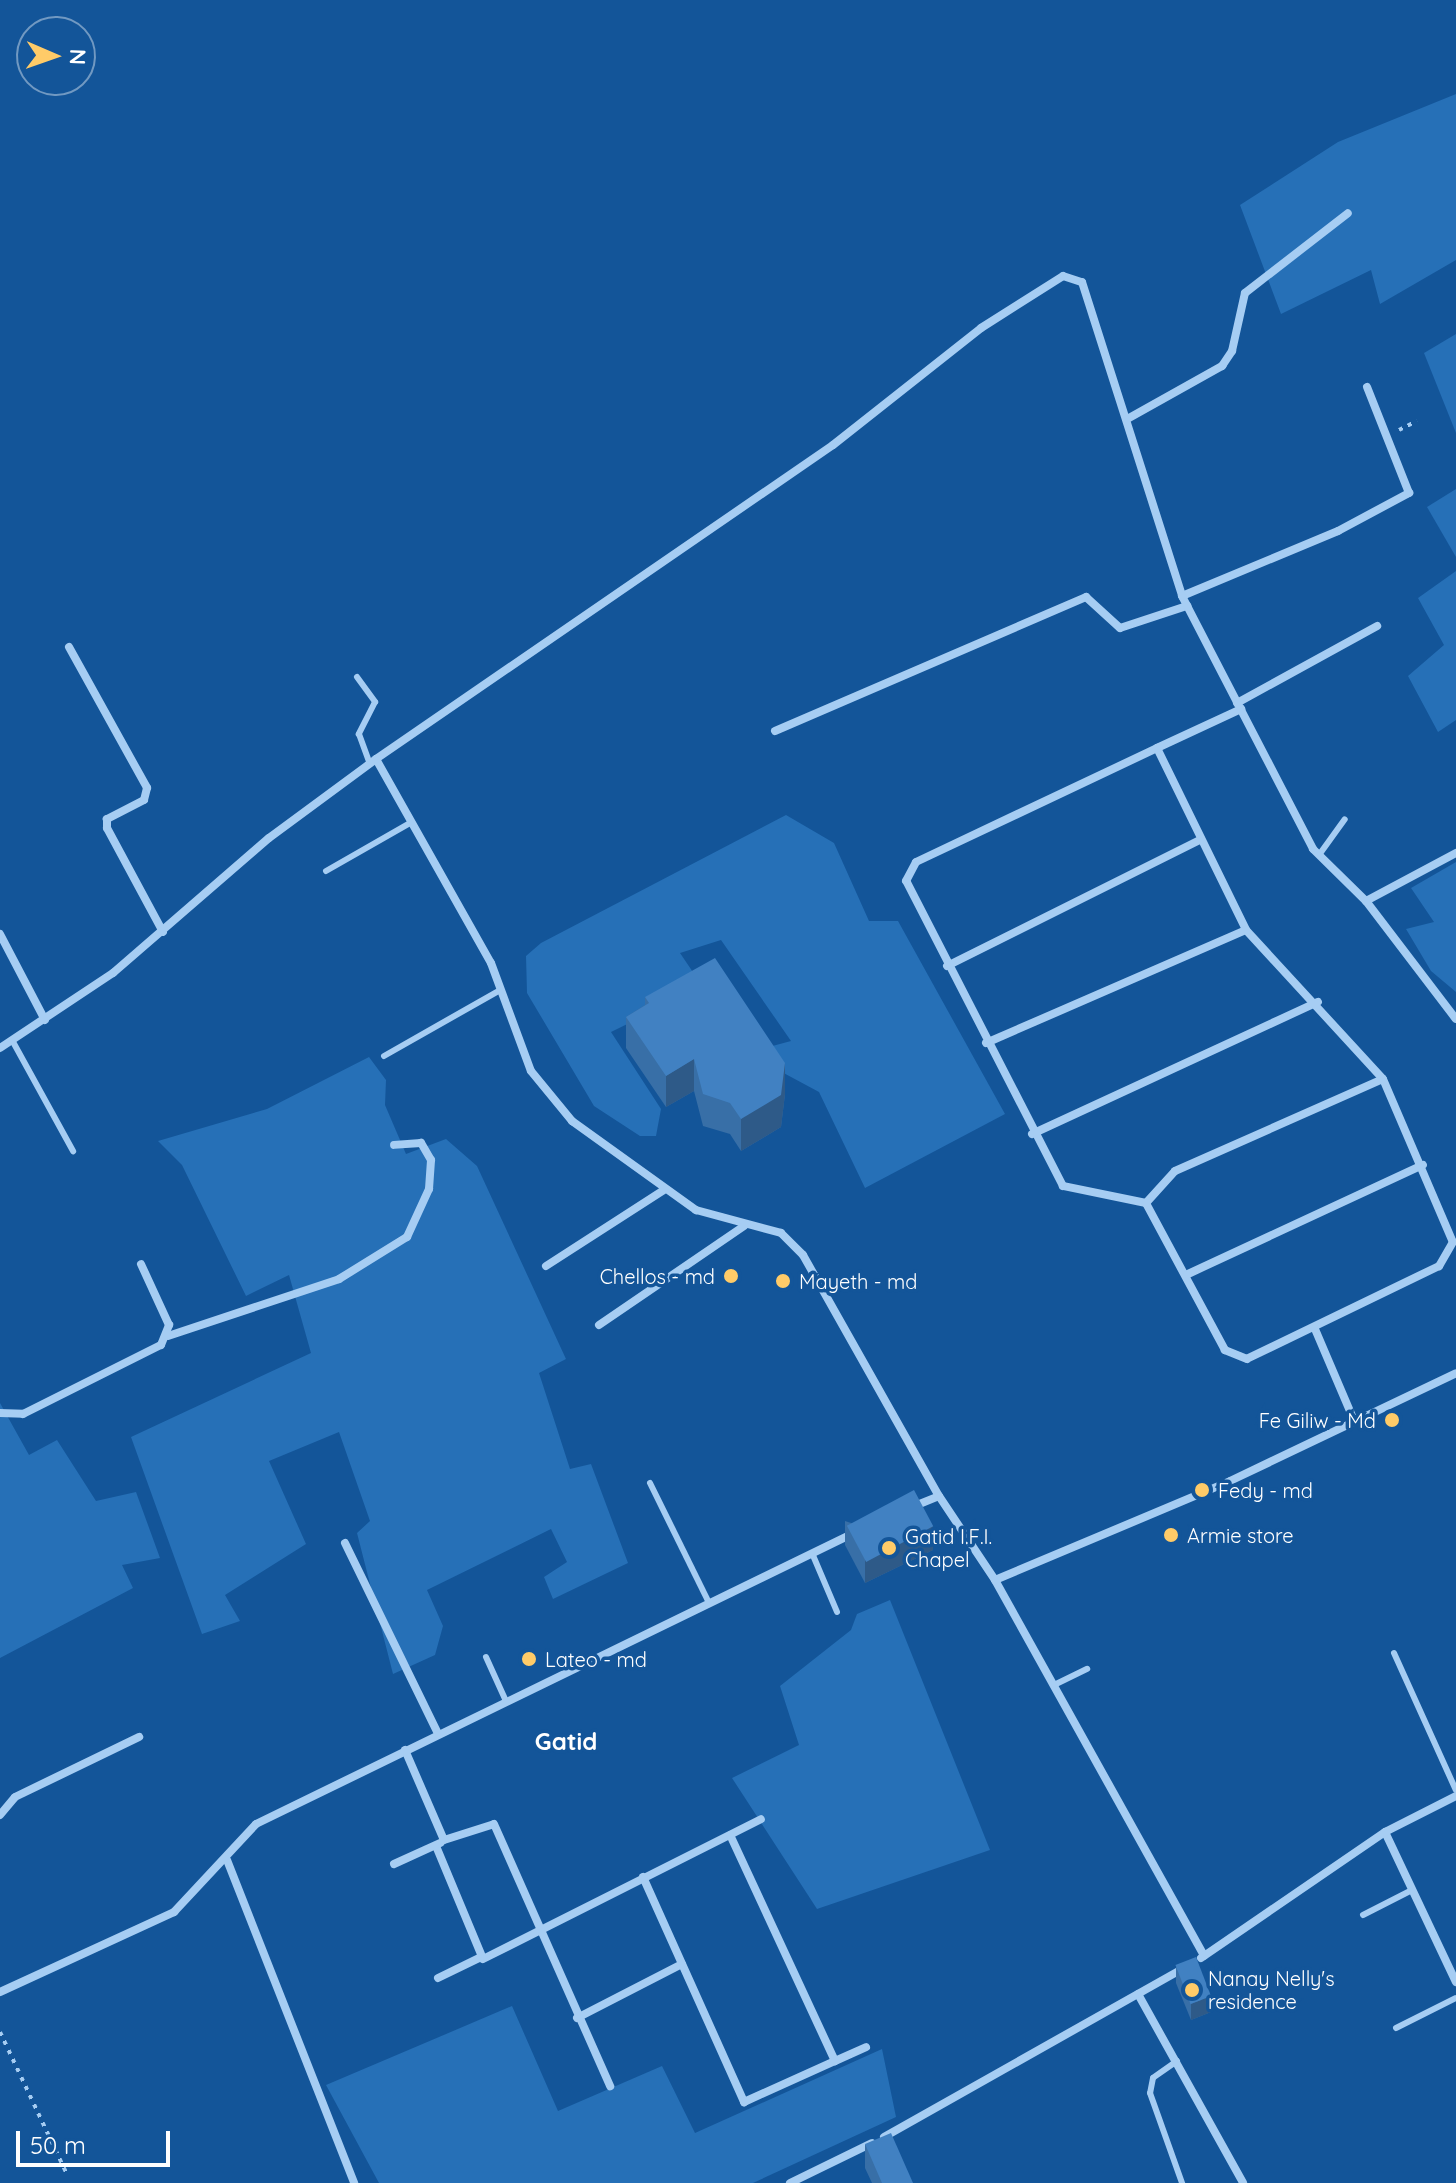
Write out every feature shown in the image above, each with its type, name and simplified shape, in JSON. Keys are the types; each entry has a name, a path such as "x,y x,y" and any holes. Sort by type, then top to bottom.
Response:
{"street":[{"path":"1129,418 1222,366 1232,351 1245,293 1348,213"},
{"path":"0,1048 45,1020 163,932 269,838 373,761 833,445 981,328 1063,276 1082,282 1129,418 1182,596 1239,706 1319,855 1366,901 1456,1019"},
{"path":"1182,596 1338,531 1409,493 1389,434 1367,387"},
{"path":"775,731 1086,597 1120,628 1187,606"},
{"path":"1157,748 1246,930 1318,1002 1383,1079 1450,1226 1449,1254 1315,1329 1247,1359 1234,1357 1146,1203 1063,1186 1032,1134 906,881 916,862 1157,748 1239,706 1377,626"},
{"path":"69,647 147,788 144,800 107,819 107,828 163,932"},
{"path":"373,761 412,822 500,990 531,1071 602,1148 664,1190 744,1226 781,1233 803,1255 939,1496 995,1580 1204,1956"},
{"path":"947,966 1200,840"},
{"path":"1366,901 1456,853"},
{"path":"986,1043 1246,930"},
{"path":"0,934 45,1020"},
{"path":"1032,1134 1318,1002"},
{"path":"1146,1203 1175,1171 1383,1079"},
{"path":"0,1413 23,1414 168,1336 339,1279 407,1237 429,1189 431,1160 421,1143 394,1145"},
{"path":"1188,1274 1423,1165"},
{"path":"546,1266 664,1190"},
{"path":"599,1325 744,1226"},
{"path":"141,1264 168,1336"},
{"path":"1315,1329 1353,1418"},
{"path":"995,1580 1230,1481 1353,1418 1456,1373"},
{"path":"899,1513 939,1496"},
{"path":"0,1992 174,1912 227,1860 256,1824 708,1601 871,1525"},
{"path":"345,1543 438,1734"},
{"path":"0,1815 32,1787 139,1737"},
{"path":"405,1750 479,1958"},
{"path":"790,2183 923,2119 1204,1956 1385,1832 1456,1793"},
{"path":"438,1978 761,1819"},
{"path":"394,1864 440,1843 494,1824 536,1929 610,2086"},
{"path":"1385,1832 1456,1982"},
{"path":"730,1835 835,2061"},
{"path":"227,1860 354,2183"},
{"path":"643,1877 744,2102 866,2047"},
{"path":"577,2018 682,1964"},
{"path":"1138,1994 1243,2183"}],"lane":[{"path":"357,677 375,702 359,734 373,761"},
{"path":"1319,855 1345,819"},
{"path":"326,871 412,822"},
{"path":"384,1056 500,990"},
{"path":"12,1040 73,1151"},
{"path":"650,1483 708,1601"},
{"path":"812,1553 837,1612"},
{"path":"1394,1653 1456,1793"},
{"path":"486,1657 506,1701"},
{"path":"1054,1685 1087,1669"},
{"path":"1363,1915 1412,1890"},
{"path":"1396,2028 1456,1998"},
{"path":"1177,2061 1153,2078 1150,2093 1182,2183"}],"path":[{"path":"1389,434 1417,421"},
{"path":"0,2032 66,2172"}],"shaded area":[{"path":"1456,94 1456,260 1380,304 1371,270 1281,314 1240,205 1338,142"},
{"path":"1456,334 1456,433 1424,353"},
{"path":"1456,489 1456,557 1427,507"},
{"path":"1456,571 1456,720 1438,732 1408,676 1444,645 1418,598"},
{"path":"786,815 834,843 869,921 898,921 1005,1114 865,1188 819,1092 778,1070 765,1048 791,1041 721,940 680,953 703,987 611,1032 661,1109 656,1136 640,1136 594,1106 527,993 526,956 541,943"},
{"path":"1456,862 1456,992 1431,971 1406,929 1434,922 1411,888"},
{"path":"369,1057 386,1080 385,1105 406,1154 446,1139 477,1166 566,1359 539,1373 570,1469 591,1464 628,1563 553,1599 544,1577 567,1562 551,1529 427,1590 443,1626 435,1655 393,1674 357,1533 370,1521 339,1432 269,1461 306,1544 225,1595 240,1621 202,1634 131,1437 311,1353 289,1275 246,1296 182,1165 158,1141 267,1109"},
{"path":"0,1403 29,1455 57,1440 96,1501 136,1492 160,1558 122,1565 133,1588 0,1658"},
{"path":"890,1600 990,1850 817,1909 732,1778 799,1745 780,1686 851,1630 857,1614"},
{"path":"512,2006 558,2111 662,2066 695,2133 882,2049 896,2117 753,2183 379,2183 326,2085"}],"building":[{"path":"715,958 785,1063 781,1095 741,1119 730,1103 703,1094 694,1059 666,1076 626,1017 649,1003 645,997"},
{"path":"914,1490 933,1526 866,1562 847,1526"},
{"path":"1196,1957 1211,1996 1191,2004 1175,1965"},
{"path":"891,2133 913,2183 882,2183 865,2144"}],"place":[{"name":"Chellos - md","path":"731,1276"},
{"name":"Mayeth - md","path":"783,1281"},
{"name":"Fe Giliw - Md","path":"1392,1420"},
{"name":"Fedy - md","path":"1202,1490"},
{"name":"Armie store","path":"1171,1535"},
{"name":"Gatid I.F.I. Chapel","path":"889,1548"},
{"name":"Lateo - md","path":"529,1659"},
{"name":"Nanay Nelly's residence","path":"1192,1990"}],"district":[{"name":"Gatid","path":"566,1742"}]}
